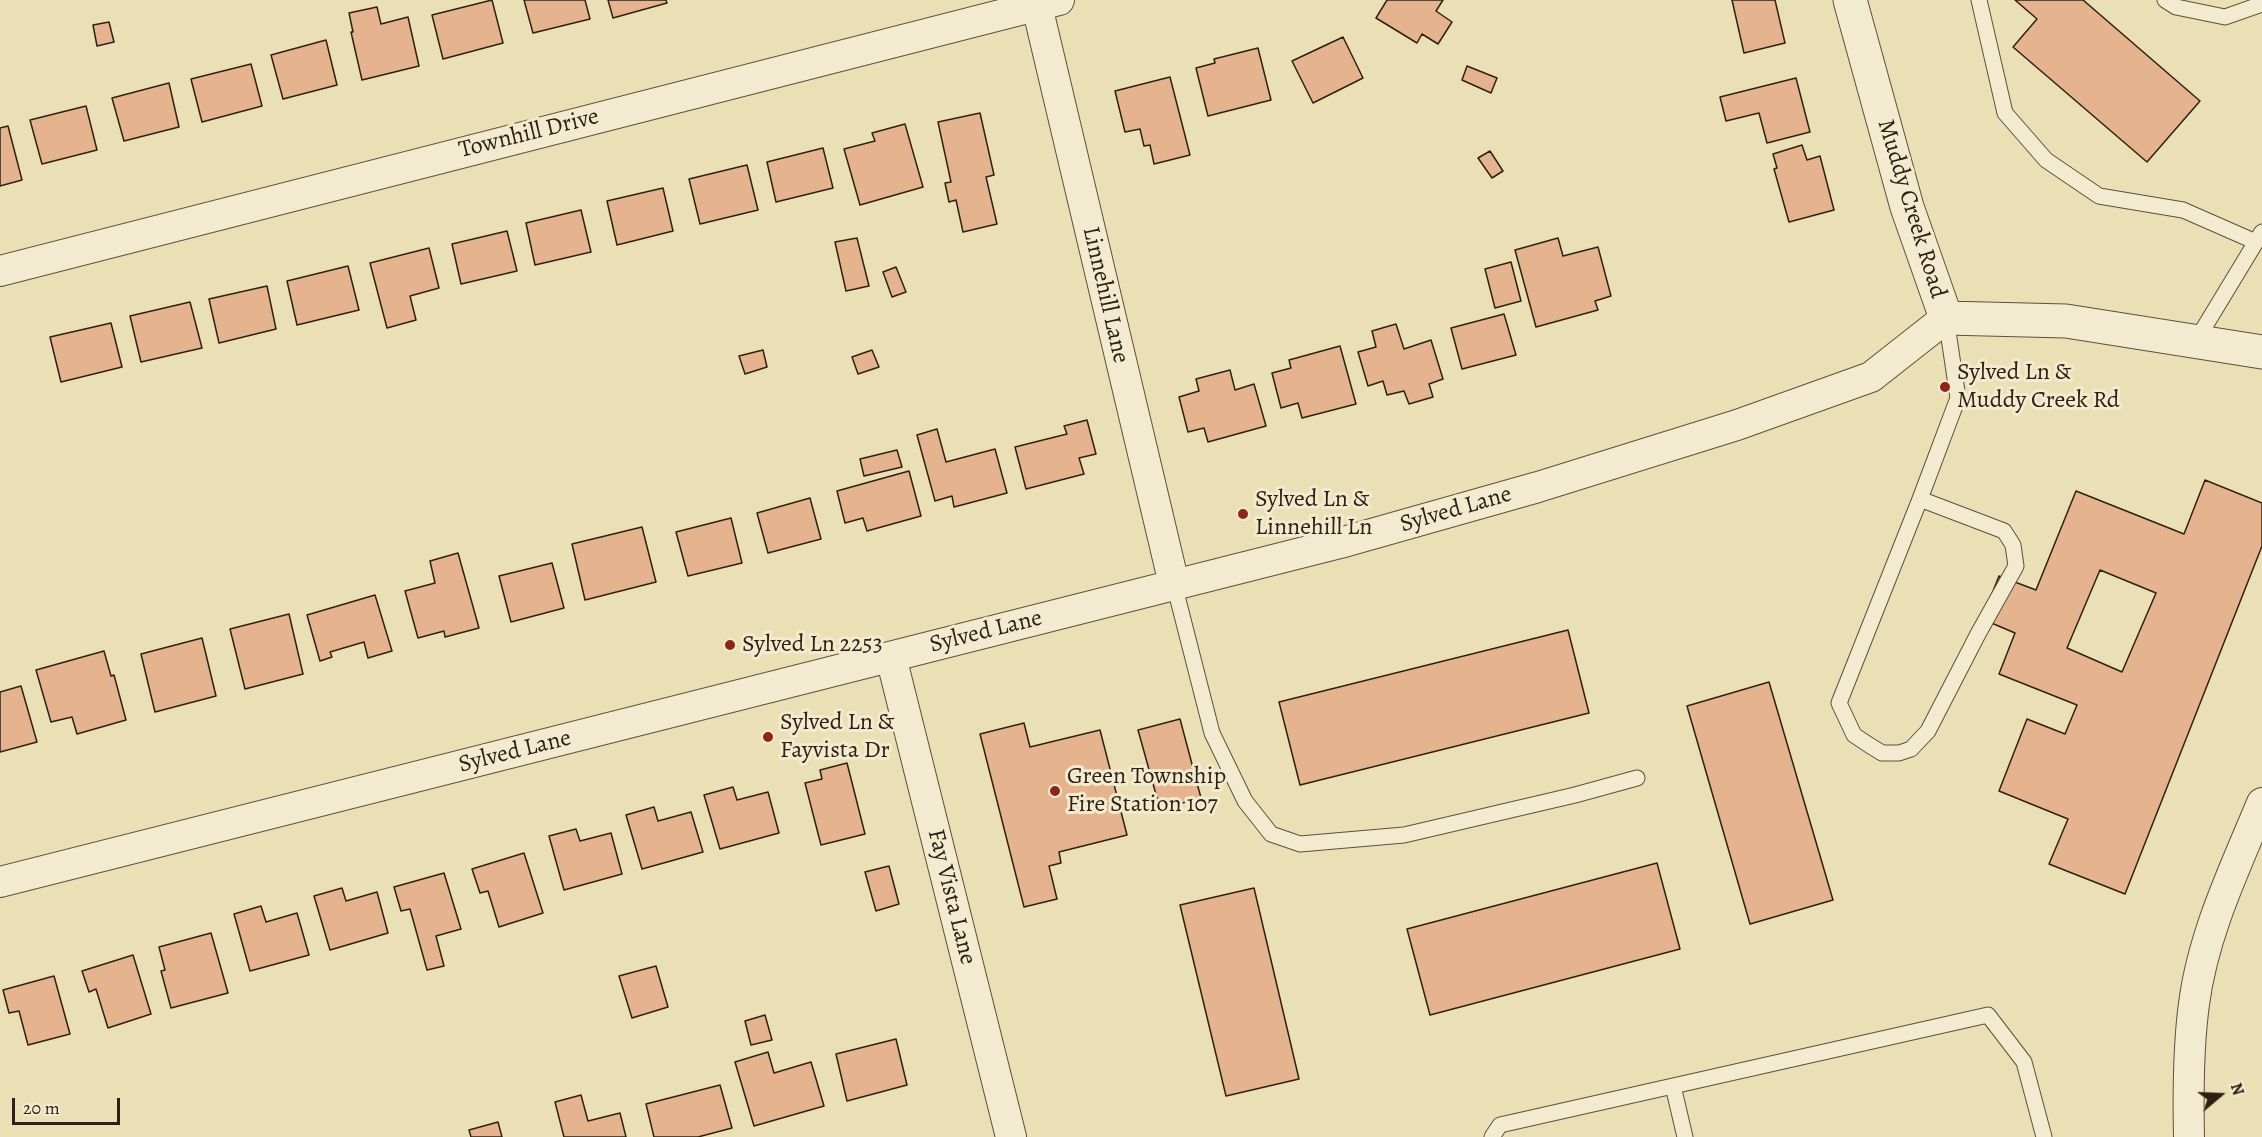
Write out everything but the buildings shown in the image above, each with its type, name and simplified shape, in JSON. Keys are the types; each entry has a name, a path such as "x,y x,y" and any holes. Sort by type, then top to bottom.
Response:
{"street":[{"name":"Muddy Creek Road","path":"1850,0 1906,207 1946,318 2066,321 2262,352"},
{"name":"Townhill Drive","path":"0,271 1048,3"},
{"name":"Linnehill Lane","path":"1048,3 1174,584"},
{"name":"Sylved Lane","path":"0,882 1351,540 1538,487 1737,425 1871,377 1946,318"},
{"name":"Fay Vista Lane","path":"891,657 1011,1137"},
{"path":"2189,1137 2188,1068 2194,1002 2210,937 2228,885 2262,803"}],"lane":[{"path":"1979,0 2005,112 2046,160 2099,196 2183,210 2259,237 2196,341"},
{"path":"2165,0 2176,7 2224,17 2262,4"},
{"path":"1920,498 2004,531 2013,545 2016,566 1928,731 1911,749 1899,753 1882,753 1854,735 1839,703 1958,398 1946,318"},
{"path":"1174,584 1212,733 1245,801 1271,834 1300,844 1404,835 1637,778"},
{"path":"1492,1137 1500,1125 1988,1014 2024,1062 2044,1137"},
{"path":"1673,1086 1685,1137"}],"place":[{"name":"Sylved Ln & Muddy Creek Rd","path":"1945,387"},
{"name":"Sylved Ln & Linnehill Ln","path":"1243,514"},
{"name":"Sylved Ln 2253","path":"730,645"},
{"name":"Sylved Ln & Fayvista Dr","path":"768,737"},
{"name":"Green Township Fire Station 107","path":"1055,791"}]}
